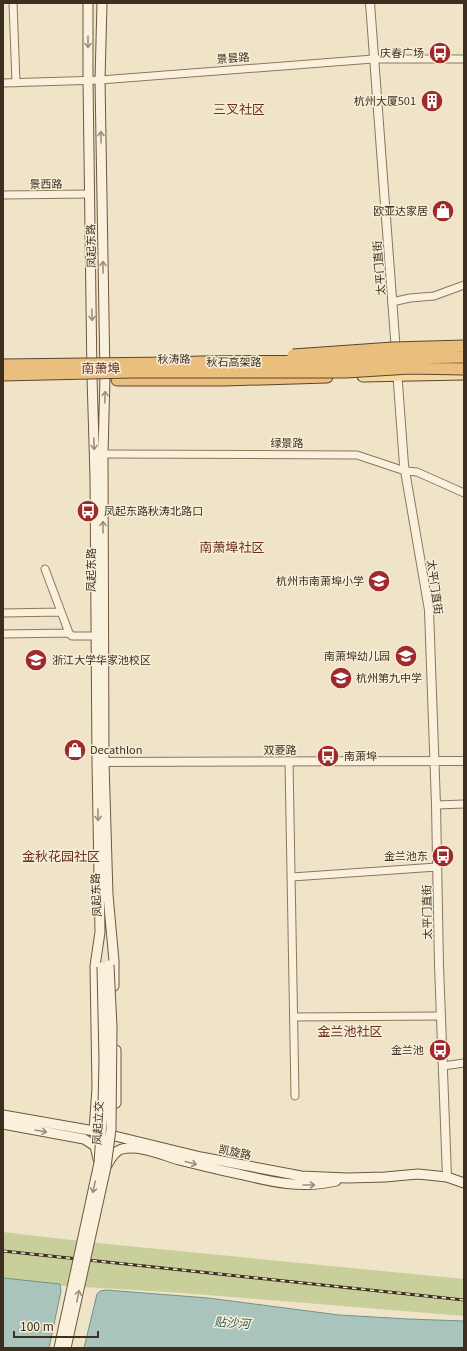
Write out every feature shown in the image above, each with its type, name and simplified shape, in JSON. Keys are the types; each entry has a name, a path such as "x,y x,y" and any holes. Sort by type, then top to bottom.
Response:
{"highway":[{"path":"200,362 464,344"},
{"name":"秋石高架路","path":"3,365 344,361 464,357"},
{"name":"秋石高架路","path":"3,375 133,372 346,372 410,368 464,369"},
{"path":"3,375 87,380 216,380 368,376"}],"main road":[{"name":"凤起东路","path":"88,3 96,636 100,762 108,895 114,961 116,1070 115,1137"},
{"name":"凤起东路","path":"94,1132 97,1088 95,966 100,932 100,762 105,376 100,80 102,3"},
{"path":"396,348 464,344"},
{"name":"秋涛路","path":"3,362 331,356 396,348 464,351"},
{"name":"秋涛路","path":"3,379 105,376 368,376 464,374"},
{"name":"凤起立交","path":"106,966 108,895"},
{"name":"凤起立交","path":"59,1348 111,1129 112,1027 106,966 100,932"},
{"name":"凯旋路","path":"3,1114 94,1132 201,1157 286,1174 347,1178 385,1178 418,1174 447,1176 464,1182"},
{"path":"3,1124 84,1139 95,1146 102,1165 120,1149 130,1148 145,1150 271,1182 297,1185 319,1185 347,1178"},
{"name":"凤起立交","path":"66,1348 102,1165"}],"street":[{"path":"13,3 16,83"},
{"name":"太平门直街","path":"370,3 405,471 429,610 447,1176"},
{"name":"景昙路","path":"3,83 100,80 373,58 464,59"},
{"name":"景西路","path":"3,195 90,194"},
{"path":"392,302 410,298 434,296 464,285"},
{"name":"绿景路","path":"103,454 356,455 405,471 417,472 464,493"},
{"path":"45,569 69,633"},
{"path":"3,613 61,612"},
{"path":"3,634 69,633 72,636 96,636"},
{"path":"289,761 295,1096"},
{"name":"双菱路","path":"100,762 464,761"},
{"path":"436,805 464,804"},
{"path":"292,877 437,867"},
{"path":"294,1017 441,1016"},
{"path":"444,1066 464,1063"}],"green space":[{"path":"3,1232 97,1243 464,1279 464,1316 182,1293 3,1282"}],"water":[{"path":"3,1278 60,1284 61,1291 49,1348 3,1348"},
{"name":"贴沙河","path":"106,1290 208,1298 339,1315 464,1321 464,1348 84,1348 97,1294 100,1291"}],"railway":[{"path":"3,1251 464,1300"}],"place":[{"name":"庆春广场","path":"440,53"},
{"name":"杭州大厦501","path":"432,101"},
{"name":"欧亚达家居","path":"443,211"},
{"name":"凤起东路秋涛北路口","path":"88,511"},
{"name":"杭州市南萧埠小学","path":"379,581"},
{"name":"南萧埠幼儿园","path":"406,656"},
{"name":"浙江大学华家池校区","path":"36,660"},
{"name":"杭州第九中学","path":"341,678"},
{"name":"Decathlon","path":"75,750"},
{"name":"南萧埠","path":"328,756"},
{"name":"金兰池东","path":"443,856"},
{"name":"金兰池","path":"440,1050"}],"district":[{"name":"三叉社区","path":"239,109"},
{"name":"南萧埠","path":"101,368"},
{"name":"南萧埠社区","path":"232,547"},
{"name":"金秋花园社区","path":"61,856"},
{"name":"金兰池社区","path":"350,1031"}]}
